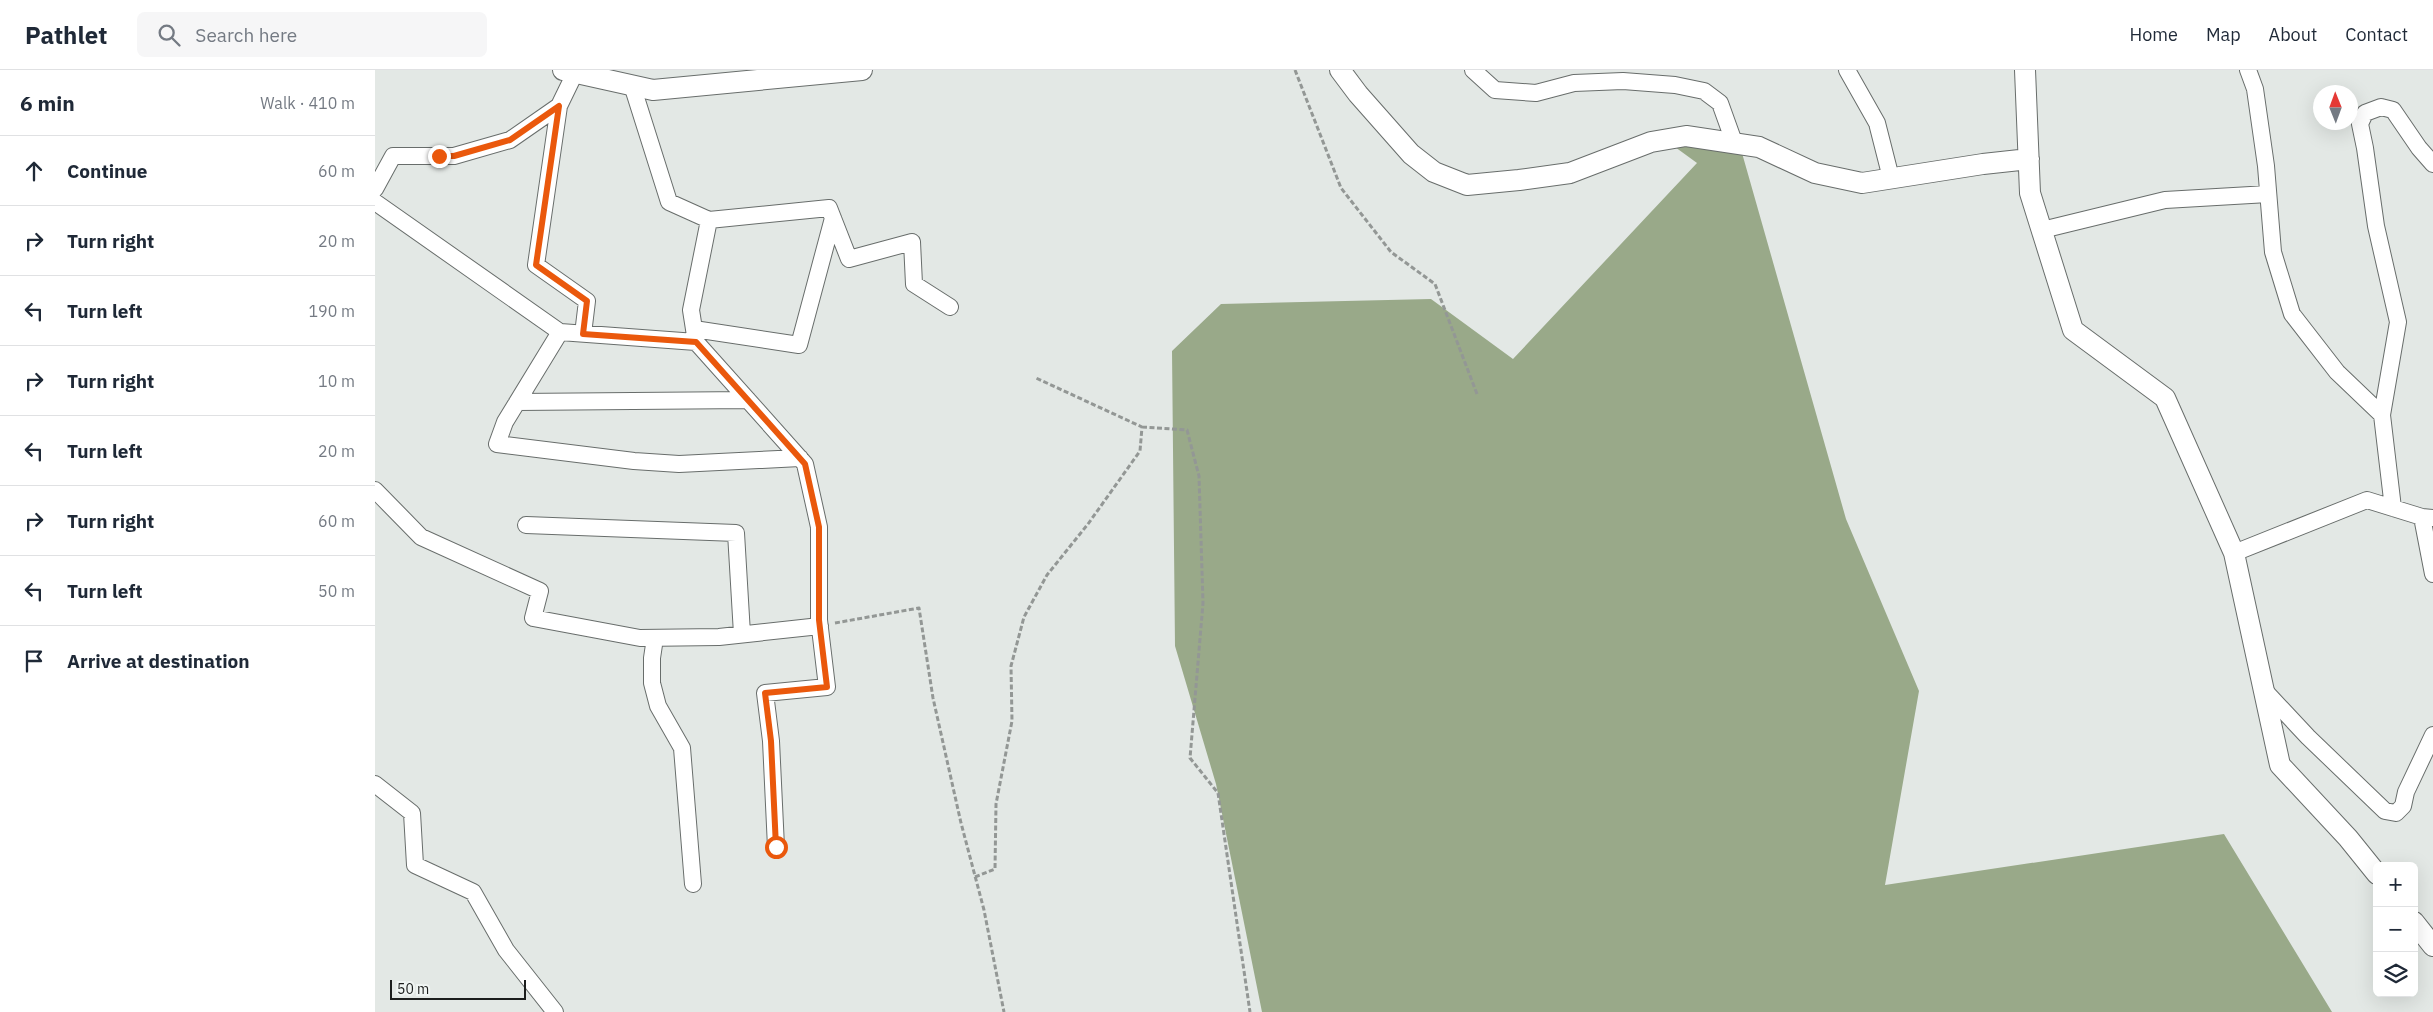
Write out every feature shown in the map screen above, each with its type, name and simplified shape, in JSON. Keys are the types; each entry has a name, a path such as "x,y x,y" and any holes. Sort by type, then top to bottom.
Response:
{"street":[{"path":"375,189 393,156 454,156 510,140 559,106 581,72 653,90 862,70"},
{"path":"1340,70 1358,94 1411,154 1434,172 1467,185 1570,173 1651,142 1686,136 1759,147 1815,173 1862,182 1983,164 2029,160"},
{"path":"1473,70 1495,90 1537,93 1574,83 1623,81 1675,85 1704,91 1720,103 1734,142"},
{"path":"1847,70 1877,123 1891,178"},
{"path":"2025,70 2030,193 2073,330 2165,398 2234,553 2281,765 2348,838 2373,869"},
{"path":"2248,70 2255,89 2273,252 2292,314 2337,372 2382,415"},
{"path":"632,85 669,202 709,220 829,208 849,259 912,242 914,284 950,307"},
{"path":"559,106 536,265 587,301 583,334"},
{"path":"2393,508 2382,415 2398,322 2376,226 2365,148 2359,124 2365,113 2381,107 2393,110 2419,148 2433,164"},
{"path":"2042,230 2165,200 2268,194"},
{"path":"375,202 561,332 583,334 695,335 799,345 833,218"},
{"path":"709,220 691,310 695,335 748,400 805,464 819,527 820,626 827,687 765,693 771,741 776,847"},
{"path":"561,332 505,422 497,444 634,461 679,464 800,458"},
{"path":"517,402 748,400"},
{"path":"375,490 421,537 540,591 533,618 640,638 742,634 820,626"},
{"path":"2234,553 2367,500 2427,517 2433,574"},
{"path":"526,525 736,533 742,634"},
{"path":"655,638 652,658 652,683 658,706 682,748 693,884"},
{"path":"2264,690 2308,737 2385,811 2396,813 2403,806 2406,792 2427,762 2433,735"},
{"path":"375,784 412,813 415,865 473,892 506,950 555,1012"},
{"path":"2418,927 2433,946"}],"path":[{"path":"1295,70 1341,188 1391,252 1435,284 1477,394"},
{"path":"1036,378 1142,427 1187,430 1199,476 1203,603 1190,758 1218,793 1250,1012"},
{"path":"975,877 995,869 996,804 1012,721 1011,666 1024,617 1047,575 1088,524 1140,451 1142,427"},
{"path":"820,626 919,608 933,698 975,877 985,910 1005,1012"}],"green space":[{"path":"1740,146 1846,519 1919,691 1885,885 2224,834 2332,1012 1262,1012 1216,784 1175,646 1172,351 1221,304 1431,299 1513,359 1697,163 1675,147"}],"route":[{"path":"439,156 454,156 510,140 559,106 536,265 587,301 583,334 696,342 805,464 819,527 819,620 827,687 765,693 771,741 776,847"}]}
